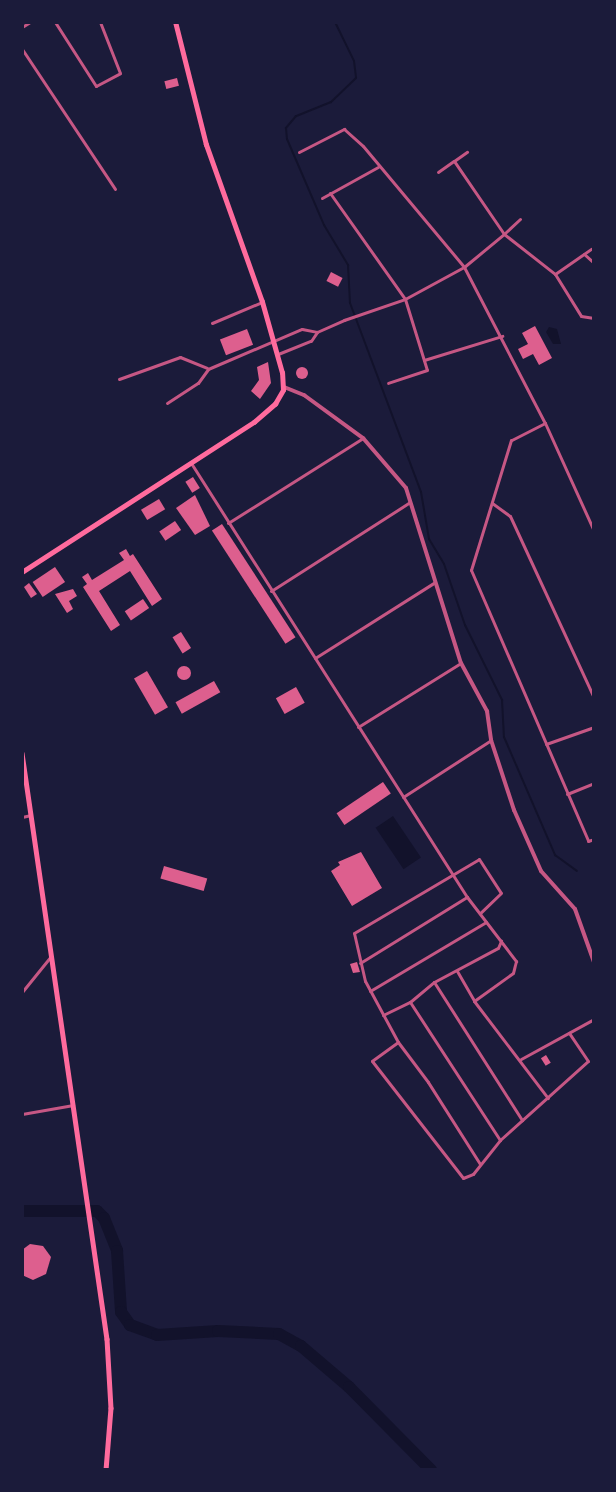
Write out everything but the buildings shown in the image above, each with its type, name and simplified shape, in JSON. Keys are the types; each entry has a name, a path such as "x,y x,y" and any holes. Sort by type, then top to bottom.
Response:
{"main road":[{"path":"22,572 266,412 279,399 284,387 278,354 262,302 206,145 176,22"},
{"path":"22,753 110,1365 111,1408 106,1470"}],"street":[{"path":"22,27 30,22"},
{"path":"55,22 96,86 120,73 100,22"},
{"path":"22,49 115,189"},
{"path":"299,152 344,129 464,267 546,423 594,531"},
{"path":"438,172 467,152"},
{"path":"454,161 504,234 555,274 581,316 594,318"},
{"path":"322,198 378,168"},
{"path":"330,193 405,299 424,360 427,370 388,383"},
{"path":"278,354 311,341 317,332 344,320 405,299 464,267 520,219"},
{"path":"555,274 591,249"},
{"path":"584,254 594,263"},
{"path":"212,323 262,302"},
{"path":"167,403 198,382 208,369 302,329 317,332"},
{"path":"424,360 502,336"},
{"path":"119,379 180,357 208,369"},
{"path":"284,387 304,395 363,438 395,471 411,501 461,663 487,711 491,740 531,852 542,871 575,909 594,962"},
{"path":"546,423 511,440 471,570 588,841 594,839"},
{"path":"228,523 363,438"},
{"path":"191,463 467,897 501,941 517,968 503,982 474,1001"},
{"path":"271,591 411,501"},
{"path":"491,503 510,516 594,698"},
{"path":"315,658 435,582"},
{"path":"358,727 461,663"},
{"path":"546,744 594,727"},
{"path":"403,797 491,740"},
{"path":"567,794 594,783"},
{"path":"22,817 31,815"},
{"path":"480,913 501,893 487,867 479,859 354,933 360,963 370,991 383,1015 398,1042 428,1082 480,1164"},
{"path":"360,963 467,897"},
{"path":"370,991 486,922"},
{"path":"383,1015 410,1002 434,982 498,948 501,941"},
{"path":"22,992 52,955"},
{"path":"457,971 474,1001 521,1059 548,1098"},
{"path":"434,982 522,1120"},
{"path":"410,1002 500,1140"},
{"path":"521,1059 594,1019"},
{"path":"398,1042 372,1061 458,1176 468,1178 500,1140 588,1061 569,1033"},
{"path":"22,1114 73,1105"}],"shaded area":[{"path":"549,327 557,329 561,344 553,344 546,332"},
{"path":"393,816 421,857 404,869 376,828"}],"waterway":[{"path":"335,22 354,61 356,78 331,102 296,116 286,128 287,139 324,225 348,265 350,303 421,492 429,539 444,564 465,625 502,700 504,737 555,855 577,871"},
{"path":"22,1211 97,1211 104,1218 117,1251 121,1312 130,1325 157,1335 218,1331 279,1334 301,1346 349,1387 431,1470"}]}
